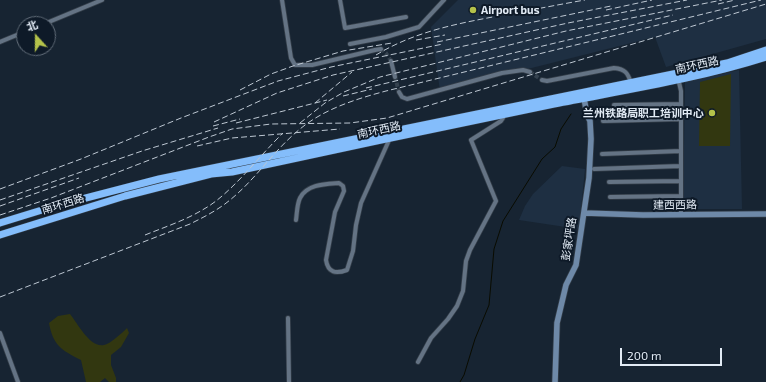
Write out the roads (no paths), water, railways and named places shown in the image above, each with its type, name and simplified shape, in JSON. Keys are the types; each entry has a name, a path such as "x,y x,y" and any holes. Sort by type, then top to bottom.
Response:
{"highway":[{"name":"南环西路","path":"0,235 125,196 211,174 232,172 678,77 766,50"},
{"name":"南环西路","path":"0,223 55,206 159,179 631,83 728,69 766,57"}],"street":[{"path":"56,19 102,0"},
{"path":"282,0 291,58 296,64 312,65 381,49"},
{"path":"340,0 345,28 406,17"},
{"path":"350,44 386,37 419,27 444,0"},
{"path":"0,42 16,35"},
{"path":"391,61 395,78"},
{"path":"542,80 548,81 614,68 627,72 631,83"},
{"path":"399,92 402,97 407,99 502,73 523,70 530,72"},
{"path":"678,77 681,104 681,215"},
{"name":"彭家坪路","path":"555,382 557,323 566,285 576,265 588,178 591,140 590,121 587,115 584,98"},
{"path":"614,106 681,104"},
{"path":"418,362 430,338 448,319 457,306 463,291 466,261 470,250 496,201 471,140 501,121 503,115"},
{"path":"603,121 681,119"},
{"path":"296,220 300,198 308,189 339,183 343,186 344,191 335,212 326,260 330,270 337,272 347,270 353,251 356,224 361,203 390,138"},
{"path":"602,154 681,151"},
{"path":"594,169 681,166"},
{"path":"609,182 681,181"},
{"path":"610,197 681,196"},
{"name":"建西西路","path":"584,213 643,215 766,214"},
{"path":"288,318 289,382"},
{"path":"0,332 18,382"}],"waterway":[{"path":"460,382 464,375 475,339 489,305 494,249 503,221 542,159 555,147 561,129 571,114"}],"tunnel":[{"path":"381,49 386,53 391,61"},
{"path":"530,72 542,80"},
{"path":"395,77 399,92"}],"railway":[{"path":"376,55 405,40 435,30 482,19 585,0"},
{"path":"606,10 652,0"},
{"path":"214,122 277,93 333,75 568,23 687,0"},
{"path":"300,123 325,103 344,92 380,77 566,31 722,0"},
{"path":"718,4 735,0"},
{"path":"0,297 190,224 211,213 239,192 300,129 330,110 386,91 761,0"},
{"path":"0,215 51,198 232,129 271,124 350,123 387,118 766,4"},
{"path":"437,42 611,6"},
{"path":"366,88 673,15"},
{"path":"416,40 445,35"},
{"path":"240,90 271,74 293,66 343,51 392,43"},
{"path":"0,189 81,159 181,118 278,81 331,67 443,44"},
{"path":"315,103 352,72"},
{"path":"343,96 372,89"},
{"path":"236,123 327,100"},
{"path":"213,126 240,119"},
{"path":"0,200 142,151 218,128"},
{"path":"197,146 232,138 340,129"},
{"path":"145,235 190,217 214,202 235,184 283,133"},
{"path":"0,206 79,178"}],"place":[{"name":"Airport bus","path":"473,10"},
{"name":"兰州铁路局职工培训中心","path":"712,113"}]}
